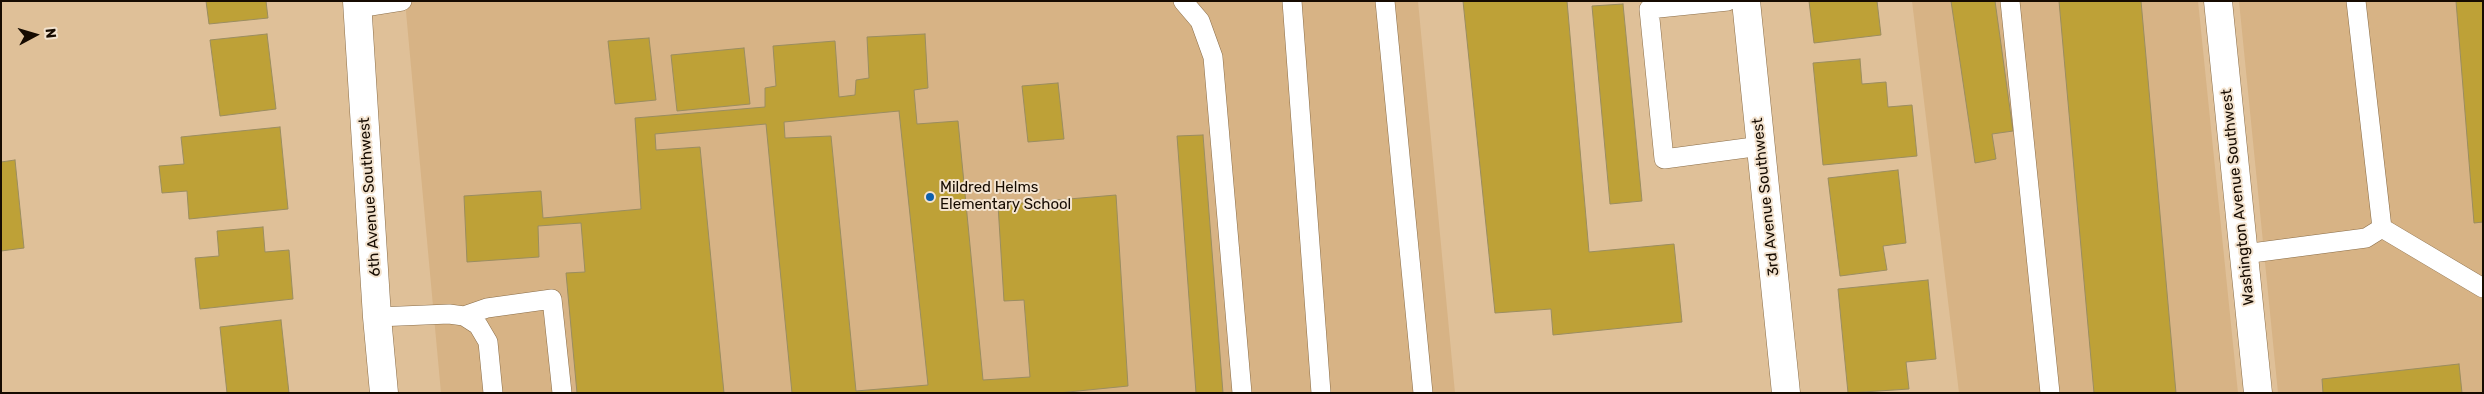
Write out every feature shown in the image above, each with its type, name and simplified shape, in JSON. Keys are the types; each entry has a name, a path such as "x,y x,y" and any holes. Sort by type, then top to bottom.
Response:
{"street":[{"name":"3rd Avenue Southwest","path":"1746,1 1786,393"},
{"name":"Washington Avenue Southwest","path":"2218,1 2258,393"},
{"name":"6th Avenue Southwest","path":"357,5 377,316 384,393"}],"lane":[{"path":"357,5 402,1"},
{"path":"1183,1 1200,21 1213,57 1242,393"},
{"path":"1292,1 1321,393"},
{"path":"1385,1 1423,393"},
{"path":"1728,1 1649,9 1664,158 1761,146"},
{"path":"2010,1 2050,393"},
{"path":"2356,1 2382,228"},
{"path":"2244,254 2366,238 2382,228"},
{"path":"2382,228 2483,288"},
{"path":"464,316 487,308 552,299 562,393"},
{"path":"377,316 449,314 464,316 478,325 488,342 493,393"}],"shaded area":[{"name":"Mildred Helms Elementary School","path":"405,1 1418,1 1455,393 441,393"},
{"path":"1912,1 2198,1 2238,393 1959,393"},
{"path":"2239,1 2483,1 2483,393 2278,393"}],"building":[{"path":"206,1 266,1 268,18 209,24"},
{"path":"1463,1 1567,1 1589,252 1674,244 1682,322 1553,335 1551,309 1495,313"},
{"path":"1809,1 1877,1 1881,35 1814,43"},
{"path":"1951,1 1995,1 2013,131 1992,134 1996,159 1975,163"},
{"path":"2059,1 2141,1 2176,393 2094,393"},
{"path":"2456,1 2483,1 2483,222 2474,223"},
{"path":"1623,4 1642,201 1610,204 1592,6"},
{"path":"267,34 276,109 220,116 210,40"},
{"path":"925,34 928,88 914,90 917,124 958,121 983,380 1030,377 1024,300 1004,301 998,205 1116,195 1128,386 1058,393 792,393 766,124 655,134 656,150 700,147 724,393 577,393 566,273 585,272 581,223 538,226 539,257 467,262 464,196 541,191 543,218 641,209 635,118 765,107 765,88 776,86 773,46 835,41 839,97 855,95 856,80 869,78 867,37","holes":["899,111 928,385 856,391 831,136 785,138 784,122"]},
{"path":"649,38 656,100 615,104 608,41"},
{"path":"744,48 750,104 677,111 671,55"},
{"path":"1860,59 1862,84 1886,82 1888,107 1912,105 1917,156 1823,165 1813,63"},
{"path":"1058,83 1064,139 1028,142 1022,86"},
{"path":"280,127 288,209 189,219 187,191 162,193 159,166 184,164 181,137"},
{"path":"1203,135 1223,393 1196,393 1177,136"},
{"path":"15,160 24,248 1,251 1,162"},
{"path":"1898,170 1906,243 1883,246 1887,270 1840,276 1828,178"},
{"path":"263,227 265,252 289,250 293,299 200,309 195,258 219,256 217,231"},
{"path":"1928,280 1936,359 1906,362 1909,389 1848,393 1838,289"},
{"path":"281,320 289,393 227,393 220,327"},
{"path":"2459,364 2462,393 2323,393 2322,379"}],"place":[{"name":"Mildred Helms Elementary School","path":"930,197"}]}
